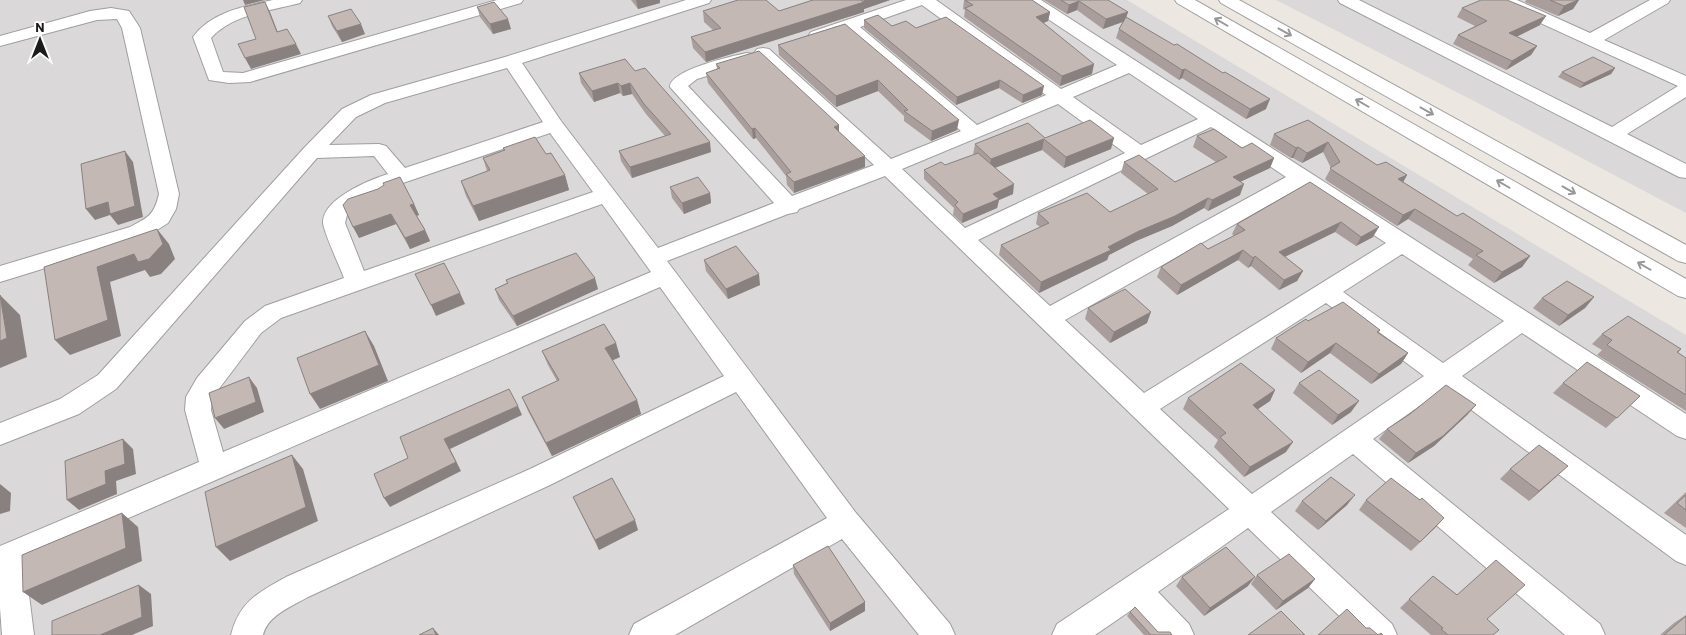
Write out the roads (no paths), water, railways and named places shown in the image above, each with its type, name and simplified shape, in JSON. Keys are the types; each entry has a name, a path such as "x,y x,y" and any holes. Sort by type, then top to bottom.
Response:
{"street":[{"path":"294,0 238,15 220,21 208,28 202,37 215,76 244,78 514,0"},
{"path":"0,434 80,402 100,388 349,113 361,106 703,0"},
{"path":"801,41 923,0 1140,154"},
{"path":"1030,0 1686,428"},
{"path":"1183,0 1686,290"},
{"path":"1228,0 1686,255"},
{"path":"1257,0 1686,237"},
{"path":"1346,0 1686,172"},
{"path":"1503,0 1686,83"},
{"path":"1591,40 1662,0"},
{"path":"0,41 96,15 111,13 123,15 131,28 169,194 166,212 157,222 138,232 0,274"},
{"path":"848,26 975,133"},
{"path":"790,206 679,87 679,83 691,75 773,50 889,168 1381,635"},
{"path":"511,61 554,125 740,380 846,522 939,635"},
{"path":"18,635 5,558 214,468 790,206 975,133 1130,66"},
{"path":"1613,135 1686,89"},
{"path":"962,238 1213,119"},
{"path":"357,283 334,222 337,213 348,200 402,176 554,125"},
{"path":"312,152 379,150 402,176"},
{"path":"1047,319 1302,177"},
{"path":"214,468 198,410 199,397 206,385 261,320 289,306 606,195"},
{"path":"1141,408 1403,243"},
{"path":"1326,291 1686,552"},
{"path":"1068,635 1136,590 1522,320"},
{"path":"248,635 248,627 253,617 270,603 297,587 540,477 740,380"},
{"path":"1353,438 1589,635"},
{"path":"645,635 846,522"},
{"path":"1136,590 1178,635"}]}
